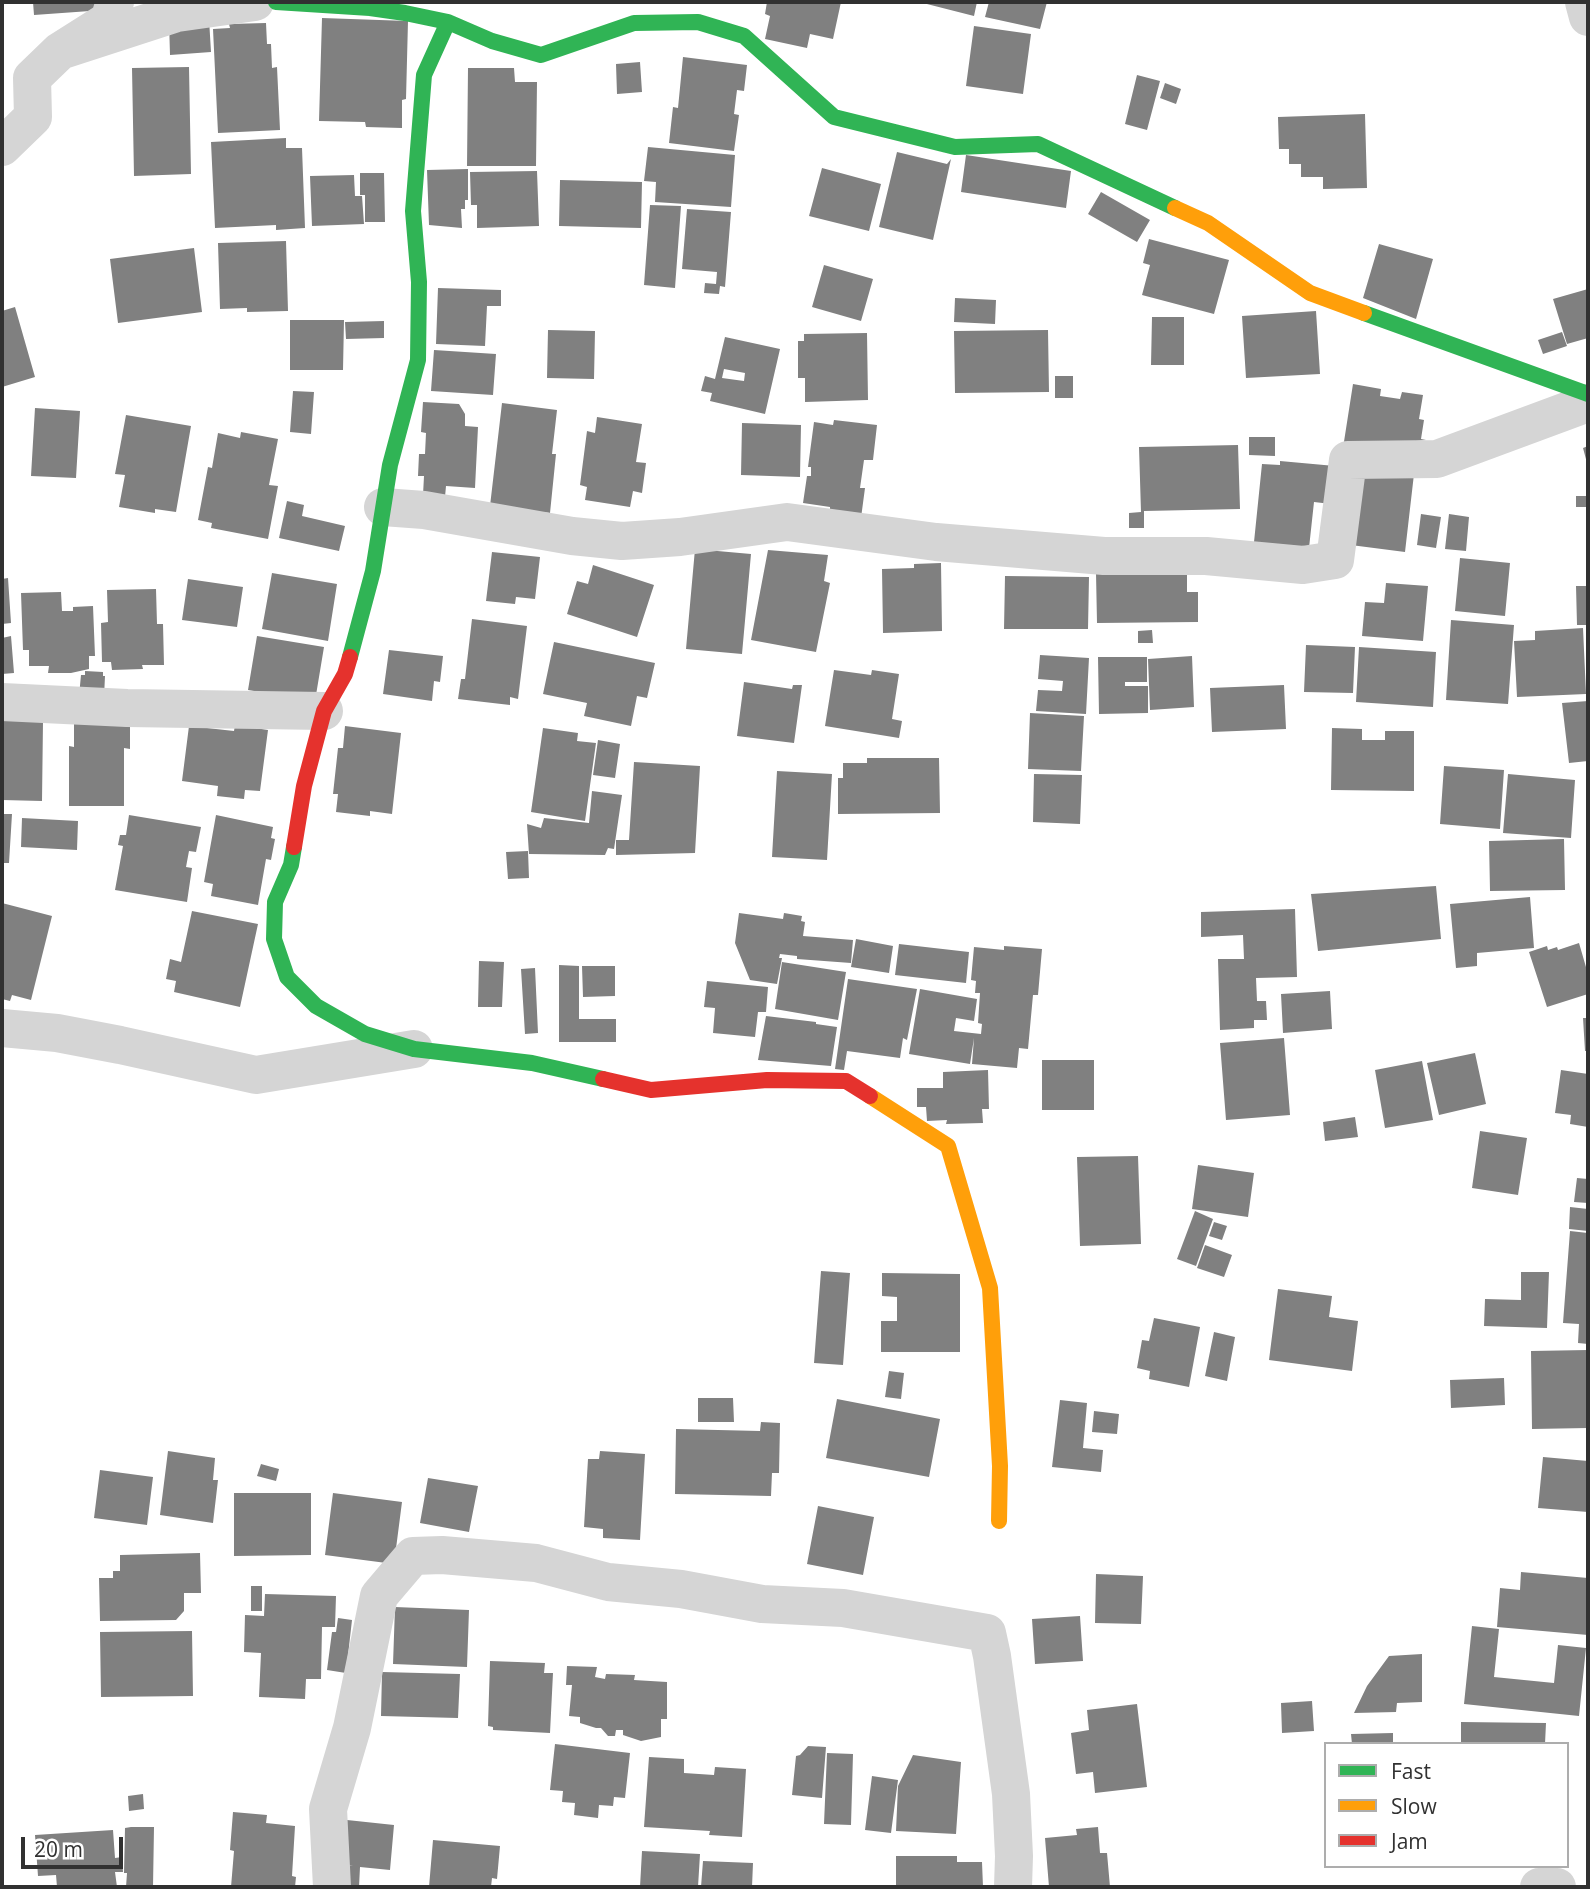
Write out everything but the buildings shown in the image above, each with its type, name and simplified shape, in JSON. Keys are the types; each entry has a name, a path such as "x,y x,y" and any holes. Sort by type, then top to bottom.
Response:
{"street":[{"path":"2,147 33,117 32,78 60,51 108,20 115,2"},
{"path":"60,51 177,13 255,2"},
{"path":"276,2 370,8 447,22 492,41 541,55 634,23 698,22 744,36 834,117 955,146 1038,144 1208,223 1310,293 1588,394"},
{"path":"1584,2 1588,17"},
{"path":"447,22 424,75 413,211 419,282 418,360 390,465 373,571 345,674 324,711 303,786 291,865 275,902 274,939 287,977 316,1006 365,1034 414,1049 532,1063 651,1090 767,1080 846,1081 948,1146 990,1288 1000,1466 999,1521"},
{"path":"383,507 424,510 572,536 622,541 680,537 788,522 936,542 1104,556 1206,556 1303,565 1335,560 1348,460 1437,459 1588,403"},
{"path":"2,702 127,708 324,711"},
{"path":"2,1028 57,1033 256,1074 414,1049"},
{"path":"332,1887 328,1809 352,1728 379,1596 414,1556 442,1555 536,1563 608,1582 681,1589 762,1604 843,1608 987,1633 1011,1794 1013,1887"},
{"path":"1539,1887 1557,1887"}],"traffic: fast":[{"path":"276,2 405,13 448,22 492,41 541,55 634,23 698,22 744,36 834,117 955,147 1038,144 1175,208"},
{"path":"350,657 373,571 390,465 418,360 419,282 413,211 424,75 448,22"},
{"path":"1364,313 1588,394"},
{"path":"294,847 291,865 275,902 274,939 287,977 316,1006 365,1034 414,1049 532,1063 603,1079"}],"traffic: slow":[{"path":"1175,208 1208,223 1310,293 1364,313"},
{"path":"870,1096 948,1146 990,1288 1000,1466 999,1521"}],"traffic: jam":[{"path":"294,847 304,786 324,711 345,674 350,657"},
{"path":"603,1079 651,1090 767,1080 846,1081 870,1096"}]}
